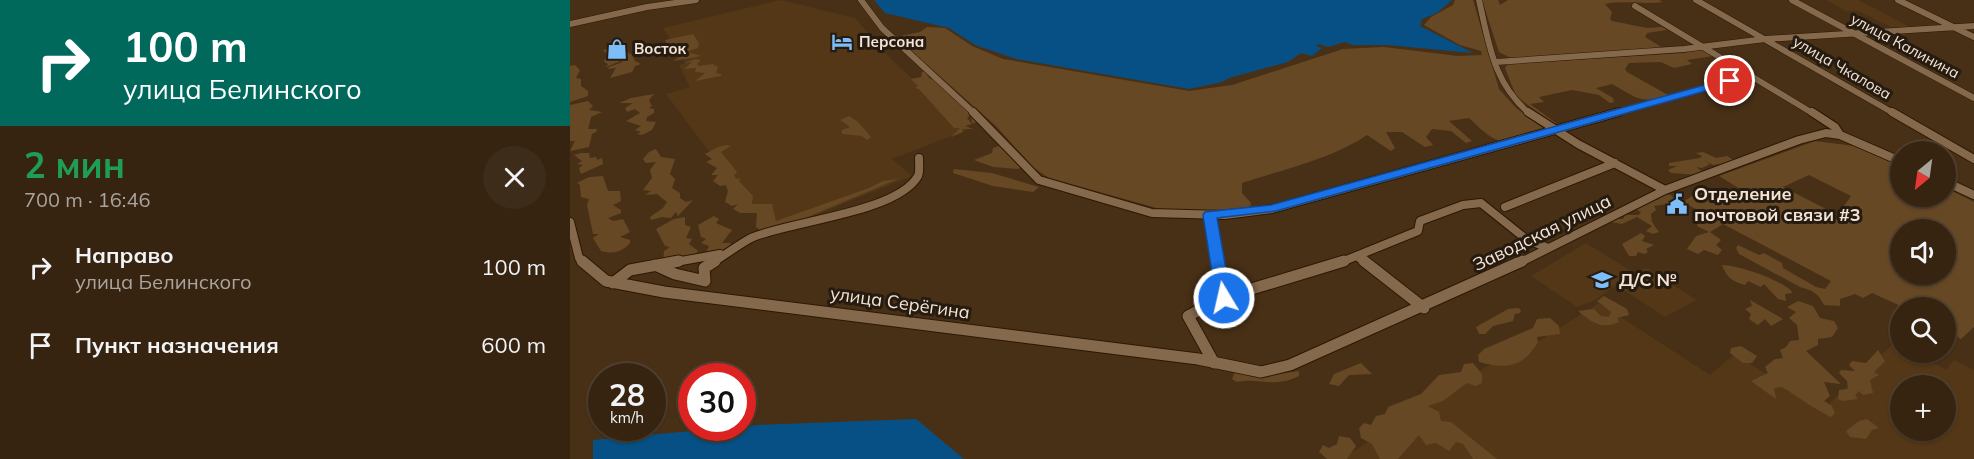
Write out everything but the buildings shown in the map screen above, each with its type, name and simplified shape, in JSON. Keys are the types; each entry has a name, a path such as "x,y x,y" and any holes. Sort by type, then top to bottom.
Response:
{"street":[{"path":"570,24 647,7 696,0"},
{"path":"861,0 882,28 950,88 1039,180 1152,213 1210,215 1272,209 1752,75"},
{"path":"1479,0 1505,90 1522,108 1556,130 1665,190"},
{"name":"улица Чкалова","path":"1696,0 1974,159"},
{"name":"улица Калинина","path":"1792,0 1974,98"},
{"path":"1898,0 1974,37"},
{"path":"1635,6 1823,119 1840,135 1890,157"},
{"path":"1496,62 1706,47 1765,39 1974,27"},
{"name":"Заводская улица","path":"1261,372 1290,365 1424,308 1665,190 1799,140 1826,133 1840,135"},
{"path":"655,265 675,274 705,281 705,268 725,253 752,238 848,212 894,195 910,186 920,174 919,158"},
{"path":"1505,207 1615,163"},
{"path":"1956,187 1974,195"},
{"path":"1214,363 1188,316 1224,298 1359,257 1418,231 1420,221 1463,205 1481,204 1526,239 1548,248"},
{"path":"1210,215 1224,298"},
{"name":"улица Серёгина","path":"570,222 579,258 597,276 613,283 664,292 809,308 1214,363 1261,372"},
{"path":"613,283 630,270 725,253"},
{"path":"1359,257 1424,308"}],"shaded area":[{"path":"781,0 855,18 891,59 967,130 892,159 912,176 770,233 666,94 690,87 679,65 686,63 663,28"},
{"path":"1455,0 1473,0 1499,89 1516,108 1544,129 1503,141 1489,135 1469,118 1449,121 1472,141 1466,143 1451,131 1432,129 1426,137 1433,145 1425,147 1402,132 1386,132 1395,148 1391,151 1367,135 1339,151 1242,183 1242,193 1251,203 1250,207 1216,210 1164,210 1049,178 1034,168 996,126 896,37 920,32 927,27 945,28 972,46 1003,59 1189,91 1232,85 1343,49 1384,47 1458,56 1482,55 1481,51 1460,45 1424,25 1431,17 1453,5"},
{"path":"1482,0 1498,0 1500,5 1508,0 1659,0 1663,2 1605,4 1612,12 1610,19 1612,21 1647,28 1662,27 1667,30 1647,33 1645,37 1663,48 1511,58 1499,52"},
{"path":"1826,0 1858,0 1912,28 1895,29 1858,11 1846,11"},
{"path":"693,34 699,43 698,48 686,52 702,56 673,61 683,54 673,51 679,47 668,47 665,40"},
{"path":"612,48 628,52 635,61 641,64 635,66 632,72 610,78 616,68 608,69 609,67 623,62 606,67 608,64 604,62 605,59 613,57 609,57 603,50"},
{"path":"1696,49 1713,56 1687,60 1692,64 1674,68 1661,62 1629,63 1625,69 1627,72 1668,95 1659,98 1638,98 1612,84 1596,88 1613,98 1614,102 1610,103 1599,95 1572,90 1539,97 1544,102 1530,104 1560,126 1556,126 1516,96 1505,68 1508,64 1685,53"},
{"path":"696,59 701,60 697,64 699,66 713,64 718,67 716,73 721,76 695,81 705,73 695,72 696,68 684,69 692,62 683,63"},
{"path":"575,65 580,70 576,78 581,79 581,86 588,91 588,96 570,102 570,66"},
{"path":"925,71 929,78 938,82 980,122 972,123 971,115 967,118 972,124 965,126 973,129 962,129 963,132 951,137 960,128 954,128 919,89 915,88 918,86 911,79 921,77 922,72"},
{"path":"654,94 649,100 652,106 649,108 654,109 654,113 647,117 646,121 656,122 652,130 642,135 637,134 641,132 635,130 641,126 626,121 640,113 635,109 627,112 625,108 633,103 619,103 631,98"},
{"path":"588,101 593,106 589,110 602,112 591,117 588,129 597,129 596,132 592,134 589,147 570,151 575,141 570,141 570,105"},
{"path":"849,116 857,121 871,137 867,140 862,136 842,134 842,130 850,127 840,120"},
{"path":"1815,141 1862,147 1890,161 1890,207 1956,207 1956,193 1974,202 1974,327 1961,339 1956,336 1956,297 1890,297 1890,301 1872,293 1863,298 1855,294 1840,299 1840,306 1824,305 1808,289 1800,287 1739,254 1736,248 1738,245 1759,255 1764,253 1782,263 1783,268 1816,287 1825,289 1831,281 1723,224 1710,232 1721,240 1716,245 1722,250 1718,255 1704,250 1698,254 1687,249 1696,236 1709,232 1697,226 1701,212 1683,202 1698,192 1736,202 1750,195 1719,176","holes":["1809,175 1851,196 1842,209 1852,214 1838,220 1826,214 1828,210 1783,187"]},
{"path":"727,145 731,146 721,152 737,172 734,175 736,179 740,178 739,181 753,196 752,204 772,204 776,221 883,181 898,179 779,229 760,230 756,227 757,213 740,213 733,209 738,204 732,206 725,202 728,191 726,185 720,186 713,181 718,175 711,175 717,168 706,162 712,159 705,154"},
{"path":"999,146 1021,164 1019,169 993,167 974,160 992,153 993,148"},
{"path":"656,149 661,157 675,159 670,174 675,179 672,188 680,193 680,198 686,202 693,200 678,216 676,212 671,218 662,217 651,220 650,217 663,208 667,202 657,194 645,195 651,191 643,190 652,178 650,170 656,162 646,163 643,159 649,152"},
{"path":"1703,152 1716,158 1727,156 1736,162 1713,165 1704,160 1710,164 1702,168 1696,167 1703,172 1699,175 1671,173 1668,170 1677,166 1669,166 1669,163 1700,158 1702,156 1696,153"},
{"path":"589,153 590,158 596,157 597,160 602,158 603,164 581,174 579,168 583,165 577,164 582,161 574,155"},
{"path":"954,169 992,173 1039,187 1033,192 993,186 953,173"},
{"path":"603,176 608,191 620,191 621,201 613,205 621,210 621,213 608,218 613,221 623,219 630,232 620,237 630,240 630,243 620,251 601,251 593,238 599,234 593,234 587,205 589,199 581,197 580,185 577,183 589,177"},
{"path":"1664,194 1671,195 1675,200 1674,203 1654,206 1656,210 1651,214 1652,222 1659,232 1653,234 1646,231 1652,226 1637,217 1622,224 1611,222 1612,218 1623,219 1625,215 1639,215 1641,212 1637,210 1639,207 1659,199"},
{"path":"714,216 719,219 716,223 732,230 722,243 730,243 732,246 727,250 706,253 709,246 701,243 706,239 701,237 698,225"},
{"path":"685,217 685,225 691,227 686,238 692,239 689,244 698,251 691,261 679,268 663,264 664,251 670,247 665,246 656,229 674,219"},
{"path":"1641,233 1645,236 1642,241 1654,245 1646,249 1648,252 1644,254 1638,252 1636,256 1629,256 1622,244"},
{"name":"Д/С №","path":"1586,243 1634,273 1646,268 1697,300 1665,317 1616,285 1595,300 1577,307 1531,276"},
{"path":"1722,265 1760,274 1793,293 1785,294 1786,301 1778,299 1764,284 1761,287 1748,281 1745,285 1733,280"},
{"path":"1604,296 1627,309 1629,315 1617,318 1619,322 1602,325 1578,311 1594,309 1601,316 1609,317 1611,312 1597,301"},
{"path":"1750,300 1783,319 1771,326 1765,319 1758,325 1749,319 1751,314 1745,309 1752,306"},
{"path":"1798,301 1813,306 1820,318 1834,321 1838,328 1832,337 1818,339 1818,345 1806,351 1841,384 1824,382 1830,396 1824,401 1832,406 1835,413 1831,417 1782,387 1774,388 1776,399 1751,381 1768,373 1765,367 1775,359 1783,358 1780,350 1790,341 1799,340 1797,325 1789,318 1796,312 1787,307"},
{"path":"1599,303 1710,375 1735,354 1822,410 1890,347 1890,363 1934,363 1946,370 1956,361 1974,370 1974,459 1341,459 1494,362 1500,366"},
{"path":"1508,309 1521,310 1520,313 1515,314 1513,321 1493,326 1485,334 1479,334 1476,327"},
{"path":"1550,318 1559,326 1560,334 1537,337 1538,342 1532,351 1520,362 1505,366 1479,362 1478,355 1484,349 1533,328 1537,319"},
{"path":"1741,346 1757,356 1752,363 1743,363 1730,353 1731,348"},
{"path":"1878,350 1885,361 1874,372 1879,375 1870,380 1873,393 1863,395 1859,391 1855,395 1858,399 1842,401 1838,399 1839,390 1848,389 1847,381 1839,373 1841,370 1855,371 1849,365 1852,361 1866,363"},
{"path":"1361,363 1372,374 1349,375 1339,386 1329,384 1334,374"},
{"path":"1473,363 1482,374 1482,383 1476,386 1467,383 1443,401 1428,406 1439,412 1441,421 1451,422 1497,459 1473,459 1463,444 1456,442 1449,451 1436,443 1426,445 1419,435 1398,459 1380,459 1372,444 1361,438 1359,428 1364,423 1371,425 1376,416 1385,414 1388,407 1421,394 1439,375 1461,372 1464,364"},
{"path":"1299,371 1299,376 1281,382 1237,382 1232,379 1235,372 1272,375"},
{"path":"1867,419 1879,428 1872,430 1866,439 1850,437 1846,431 1859,421"},
{"path":"1339,436 1350,438 1356,446 1347,459 1327,459 1319,452 1323,445 1329,448 1337,444"}],"water":[{"path":"874,0 1452,0 1437,13 1422,19 1420,26 1473,53 1387,45 1353,45 1345,42 1328,47 1319,44 1316,46 1322,48 1312,56 1301,53 1288,62 1222,82 1189,89 1016,59 975,45 949,28 885,13"},
{"path":"916,419 964,459 593,459 593,441 666,441 666,433 678,432 678,441 756,441 756,425"}],"place":[{"name":"Персона","path":"842,42"},
{"name":"Восток","path":"617,49"},
{"name":"Отделение почтовой связи #3","path":"1677,204"},
{"name":"Д/С №","path":"1602,280"}],"route":[{"path":"1224,298 1210,215 1272,209 1730,81"}]}
